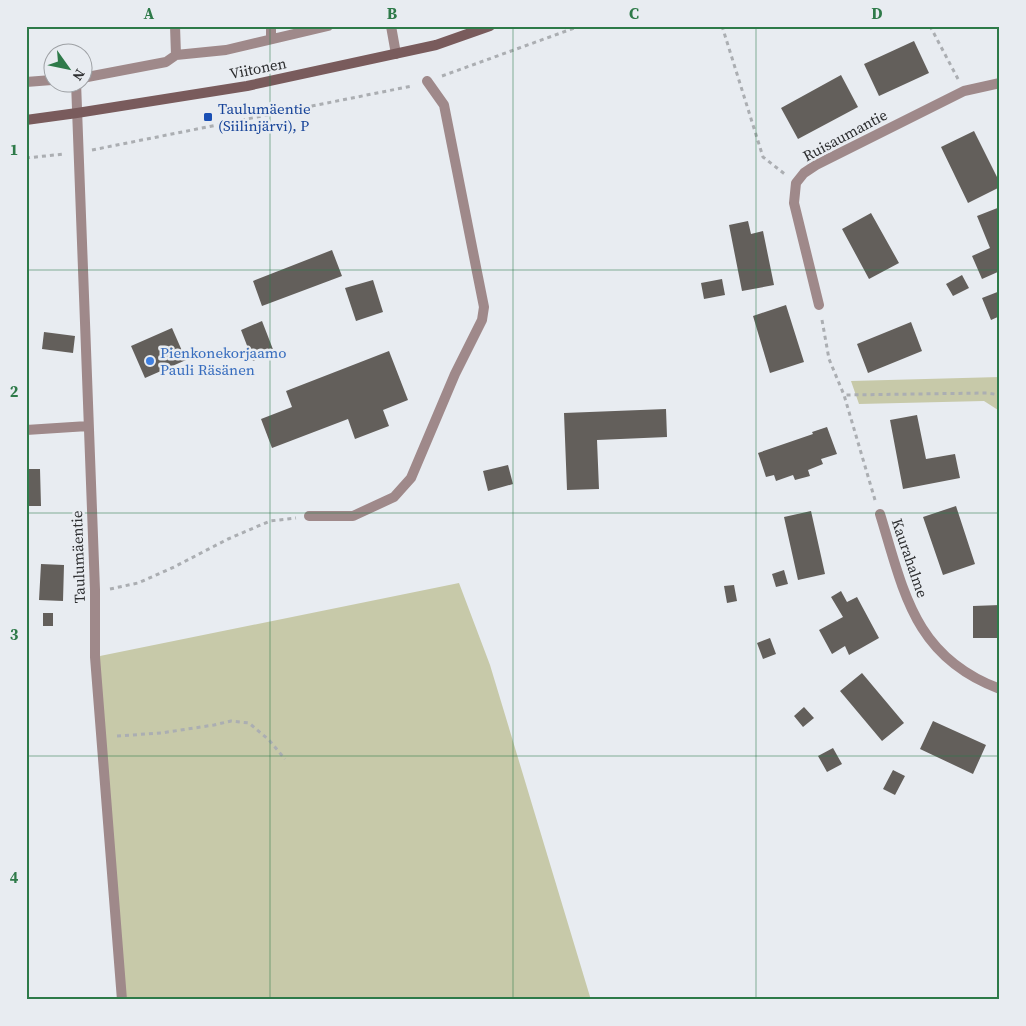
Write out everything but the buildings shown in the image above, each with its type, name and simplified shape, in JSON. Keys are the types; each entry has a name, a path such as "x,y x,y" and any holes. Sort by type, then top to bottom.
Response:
{"main road":[{"name":"Viitonen","path":"26,120 247,86 436,45 490,26"}],"street":[{"path":"175,26 176,55"},
{"path":"271,26 271,39"},
{"path":"391,26 396,54"},
{"path":"92,76 166,62 176,55 226,50 325,27"},
{"path":"26,82 42,81"},
{"path":"309,516 353,516 394,497 410,478 455,374 482,320 484,307 444,105 427,81"},
{"name":"Ruisaumantie","path":"819,305 794,203 796,183 804,173 816,165 964,91 1000,83"},
{"name":"Taulumäentie","path":"76,92 95,590 95,657 122,1000"},
{"path":"26,430 88,426"},
{"name":"Kaurahalme","path":"880,514 907,600 927,637 936,649 966,674 1000,689"}],"path":[{"path":"26,158 78,153 409,87 580,26"},
{"path":"722,26 763,157 796,183"},
{"path":"930,26 964,91"},
{"path":"819,305 829,359 844,395 880,514"},
{"path":"844,395 987,393 1000,395"},
{"path":"95,590 103,591 138,583 228,539 270,521 309,516"},
{"path":"101,737 161,733 231,721 249,723 269,740 285,759"}],"green space":[{"path":"1000,377 1000,417 998,410 984,401 859,404 851,381"},
{"path":"459,583 490,665 591,1000 122,1000 95,657"}],"place":[{"name":"Taulumäentie (Siilinjärvi), P","path":"208,117"},
{"name":"Pienkonekorjaamo Pauli Räsänen","path":"150,361"}]}
